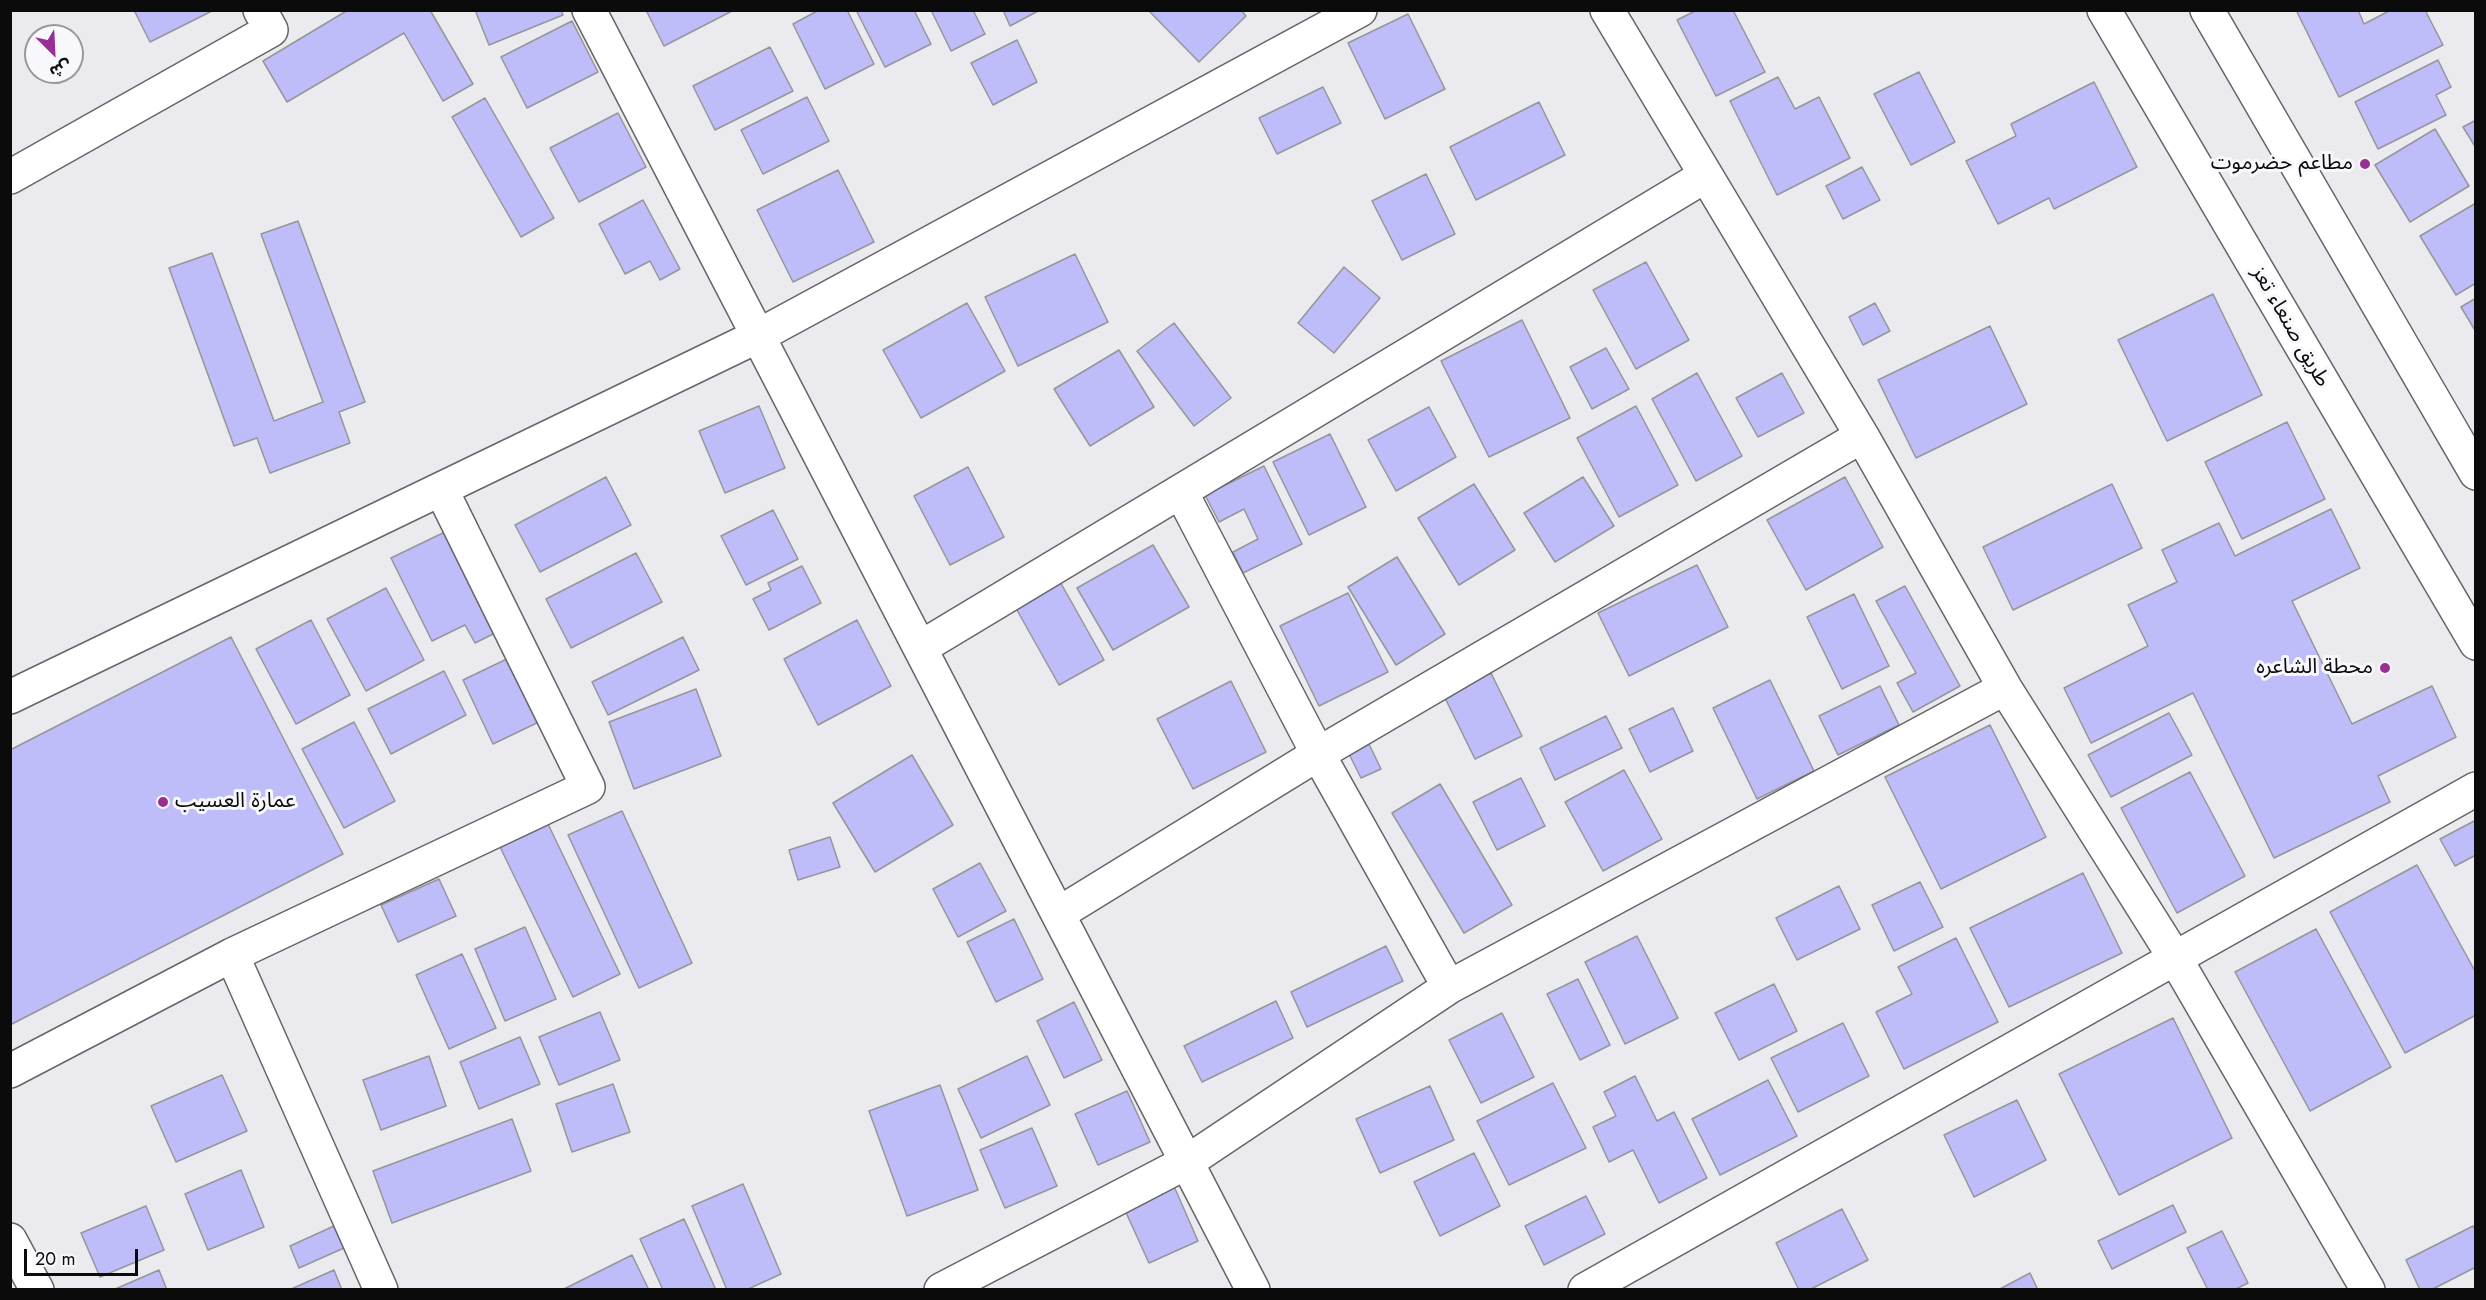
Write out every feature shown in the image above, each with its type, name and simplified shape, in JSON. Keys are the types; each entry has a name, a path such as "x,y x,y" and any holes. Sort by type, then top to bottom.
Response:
{"main road":[{"path":"10,177 271,30 260,10"},
{"path":"590,10 1253,1290"},
{"path":"10,697 758,336 1360,10"},
{"path":"1606,10 1862,436 2005,688 2175,958 2368,1290"},
{"name":"طريق صنعاء تعز","path":"2104,10 2475,644"},
{"path":"2207,10 2475,472"},
{"path":"920,648 1705,176"},
{"path":"1058,914 1318,754 1862,436"},
{"path":"10,1071 232,955 588,787 441,489"},
{"path":"1181,492 1318,754 1449,987"},
{"path":"941,1290 1187,1162 1449,987 2005,688"},
{"path":"1585,1290 2475,789"},
{"path":"232,955 381,1290"},
{"path":"10,1240 37,1290"}],"building":[{"path":"134,10 214,10 150,42"},
{"path":"348,10 430,10 473,84 443,101 404,33 287,102 263,61"},
{"path":"475,10 561,10 563,15 489,45"},
{"path":"646,10 734,10 664,46"},
{"path":"819,10 847,10 874,64 825,89 793,24"},
{"path":"856,10 914,10 931,44 885,67"},
{"path":"931,10 973,10 985,34 951,51"},
{"path":"1003,10 1040,10 1010,26"},
{"path":"1148,10 1241,10 1246,16 1199,62"},
{"path":"1697,10 1733,10 1765,72 1716,96 1677,20"},
{"path":"2296,10 2358,10 2364,24 2391,10 2425,10 2443,45 2339,97"},
{"path":"1408,14 1445,89 1385,119 1348,43"},
{"path":"572,21 598,72 527,108 501,57"},
{"path":"1017,40 1037,82 993,105 971,63"},
{"path":"770,47 793,91 715,130 693,86"},
{"path":"2438,60 2451,87 2436,95 2446,115 2378,149 2355,102"},
{"path":"1919,72 1955,142 1911,165 1874,94"},
{"path":"1778,77 1795,109 1819,97 1850,158 1777,195 1730,101"},
{"path":"2094,82 2137,167 2054,209 2049,198 1998,224 1966,161 2016,136 2011,124"},
{"path":"1323,87 1341,123 1277,154 1259,118"},
{"path":"807,97 829,141 763,174 741,130"},
{"path":"485,98 554,218 521,237 452,117"},
{"path":"1539,102 1565,155 1476,200 1450,147"},
{"path":"618,113 646,167 579,202 550,148"},
{"path":"2476,120 2476,148 2463,127"},
{"path":"2435,129 2469,186 2410,222 2375,165"},
{"path":"1862,167 1880,200 1843,219 1826,186"},
{"path":"838,170 874,242 793,282 757,210"},
{"path":"1426,174 1455,234 1402,260 1372,201"},
{"path":"643,200 680,269 660,280 650,261 625,274 599,224"},
{"path":"2476,203 2476,283 2456,295 2420,236"},
{"path":"298,221 365,402 339,412 350,443 270,473 257,438 234,446 169,268 212,253 274,421 323,402 261,234"},
{"path":"1075,254 1108,322 1018,366 985,297"},
{"path":"1646,262 1689,340 1636,369 1593,290"},
{"path":"1344,267 1380,298 1334,353 1298,323"},
{"path":"2213,294 2262,395 2167,441 2118,340"},
{"path":"2476,298 2476,332 2461,307"},
{"path":"967,303 1005,371 921,418 883,350"},
{"path":"1875,303 1890,331 1863,345 1849,317"},
{"path":"1522,320 1570,418 1489,457 1441,361"},
{"path":"1174,323 1231,398 1194,426 1137,351"},
{"path":"1990,326 2027,404 1916,458 1878,380"},
{"path":"1606,348 1629,389 1592,409 1570,367"},
{"path":"1119,350 1154,407 1090,446 1054,389"},
{"path":"1697,373 1742,456 1696,481 1652,399"},
{"path":"1782,373 1804,413 1758,437 1736,398"},
{"path":"759,406 785,468 725,493 699,431"},
{"path":"1636,406 1678,485 1619,517 1577,438"},
{"path":"1429,407 1456,457 1396,491 1368,440"},
{"path":"2287,422 2325,499 2242,539 2205,462"},
{"path":"1330,434 1366,507 1309,535 1273,462"},
{"path":"1264,466 1302,544 1243,573 1233,552 1258,539 1244,509 1219,522 1205,495"},
{"path":"968,467 1004,537 950,565 914,496"},
{"path":"606,477 631,525 540,572 515,525"},
{"path":"1583,477 1614,526 1555,562 1524,513"},
{"path":"1845,477 1883,547 1806,590 1767,520"},
{"path":"1474,484 1515,550 1459,585 1418,518"},
{"path":"2112,484 2142,548 2013,610 1983,547"},
{"path":"2331,509 2360,568 2292,601 2352,724 2432,686 2456,737 2378,776 2390,802 2274,858 2193,693 2091,743 2064,688 2148,646 2128,605 2177,582 2162,550 2219,523 2235,556"},
{"path":"773,510 798,559 746,585 721,536"},
{"path":"449,530 499,631 475,643 465,625 432,641 391,558"},
{"path":"1153,545 1189,607 1113,650 1077,588"},
{"path":"636,553 662,602 571,648 546,599"},
{"path":"1397,557 1445,634 1396,665 1348,587"},
{"path":"1697,565 1728,627 1629,676 1598,613"},
{"path":"802,566 821,603 769,630 753,599 771,590 768,583"},
{"path":"1058,578 1104,660 1059,685 1013,603"},
{"path":"1905,586 1960,686 1913,712 1897,683 1916,673 1876,601"},
{"path":"386,588 424,660 366,691 327,619"},
{"path":"1348,593 1388,672 1319,706 1280,626"},
{"path":"1854,594 1889,666 1842,689 1807,617"},
{"path":"311,620 350,695 296,724 256,649"},
{"path":"857,620 891,686 818,725 784,659"},
{"name":"عمارة العسيب","path":"231,637 343,854 10,1025 10,750"},
{"path":"683,637 699,670 608,715 592,682"},
{"path":"513,656 543,720 493,744 463,680"},
{"path":"444,671 466,715 391,754 368,709"},
{"path":"1491,673 1522,736 1475,759 1444,696"},
{"path":"1770,680 1814,771 1757,799 1713,708"},
{"path":"1231,681 1266,752 1193,789 1157,719"},
{"path":"1880,686 1899,725 1838,755 1819,716"},
{"path":"696,689 721,756 634,789 609,722"},
{"path":"1673,708 1693,751 1650,772 1629,729"},
{"path":"2169,713 2192,755 2111,797 2088,755"},
{"path":"1606,716 1622,748 1555,780 1540,748"},
{"path":"354,722 395,801 344,828 302,749"},
{"path":"1990,725 2046,837 1941,889 1885,777"},
{"path":"1368,742 1381,769 1361,778 1348,752"},
{"path":"912,755 953,825 875,872 833,803"},
{"path":"1624,770 1662,839 1603,871 1565,802"},
{"path":"2190,772 2245,876 2177,913 2121,808"},
{"path":"1521,778 1545,826 1497,850 1473,802"},
{"path":"1440,784 1512,905 1464,933 1392,813"},
{"path":"622,811 692,963 639,988 568,835"},
{"path":"2476,820 2476,855 2455,866 2440,839"},
{"path":"548,824 620,974 573,997 500,847"},
{"path":"830,837 840,867 798,880 789,850"},
{"path":"980,863 1006,911 958,937 933,889"},
{"path":"2417,865 2476,973 2476,1015 2405,1053 2330,912"},
{"path":"2083,873 2122,953 2009,1007 1970,928"},
{"path":"439,879 456,916 398,942 381,905"},
{"path":"1920,882 1943,927 1894,951 1872,905"},
{"path":"1839,886 1860,929 1797,960 1776,918"},
{"path":"1014,919 1043,979 996,1002 967,942"},
{"path":"525,927 556,999 505,1021 475,949"},
{"path":"2316,929 2391,1067 2310,1111 2235,972"},
{"path":"1637,936 1678,1018 1625,1044 1585,962"},
{"path":"1956,938 1998,1022 1904,1069 1876,1012 1912,994 1898,967"},
{"path":"1386,946 1403,981 1307,1027 1291,992"},
{"path":"462,954 496,1028 449,1049 416,975"},
{"path":"1578,979 1610,1045 1580,1060 1547,994"},
{"path":"1774,984 1797,1031 1739,1060 1715,1013"},
{"path":"1276,1001 1293,1038 1202,1082 1184,1046"},
{"path":"1074,1002 1102,1060 1064,1078 1037,1021"},
{"path":"600,1012 620,1060 559,1085 539,1037"},
{"path":"1502,1013 1534,1077 1481,1103 1449,1040"},
{"path":"2173,1018 2232,1138 2119,1195 2059,1074"},
{"path":"1843,1023 1869,1076 1798,1112 1771,1058"},
{"path":"520,1037 540,1084 479,1109 460,1062"},
{"path":"429,1056 446,1106 381,1130 363,1080"},
{"path":"1027,1056 1050,1105 981,1138 958,1089"},
{"path":"222,1075 247,1131 176,1162 151,1106"},
{"path":"1635,1076 1657,1121 1674,1112 1707,1178 1659,1203 1633,1150 1609,1162 1593,1127 1616,1116 1604,1092"},
{"path":"1768,1080 1797,1136 1720,1175 1692,1119"},
{"path":"1553,1083 1586,1148 1509,1185 1477,1121"},
{"path":"613,1084 630,1132 572,1152 556,1104"},
{"path":"940,1085 978,1190 907,1216 869,1111"},
{"path":"1430,1086 1454,1140 1380,1173 1356,1119"},
{"path":"1127,1091 1150,1142 1098,1165 1075,1114"},
{"path":"2017,1100 2046,1160 1974,1197 1944,1135"},
{"path":"512,1119 531,1171 392,1223 373,1171"},
{"path":"1032,1128 1057,1186 1005,1208 980,1150"},
{"path":"1474,1153 1500,1206 1440,1236 1414,1182"},
{"path":"241,1170 264,1227 208,1250 185,1194"},
{"path":"743,1184 781,1274 746,1290 727,1290 692,1206"},
{"path":"1173,1184 1198,1241 1149,1263 1123,1206"},
{"path":"1586,1196 1605,1234 1544,1265 1525,1226"},
{"path":"2173,1205 2186,1232 2112,1269 2098,1241"},
{"path":"146,1206 164,1250 100,1277 81,1233"},
{"path":"1842,1209 1868,1260 1809,1290 1799,1290 1776,1243"},
{"path":"684,1219 716,1290 663,1290 640,1239"},
{"path":"334,1226 344,1248 299,1268 290,1246"},
{"path":"2473,1226 2476,1231 2476,1267 2431,1290 2420,1290 2406,1260"},
{"path":"2222,1231 2248,1283 2234,1290 2208,1290 2187,1248"},
{"path":"632,1255 649,1290 562,1290"},
{"path":"159,1270 167,1290 113,1290"},
{"path":"334,1270 342,1290 289,1290"},
{"path":"2030,1273 2038,1290 1998,1290"}],"place":[{"name":"مطاعم حضرموت","path":"2365,164"},
{"name":"محطة الشاعره","path":"2385,668"},
{"name":"عمارة العسيب","path":"163,802"}]}
